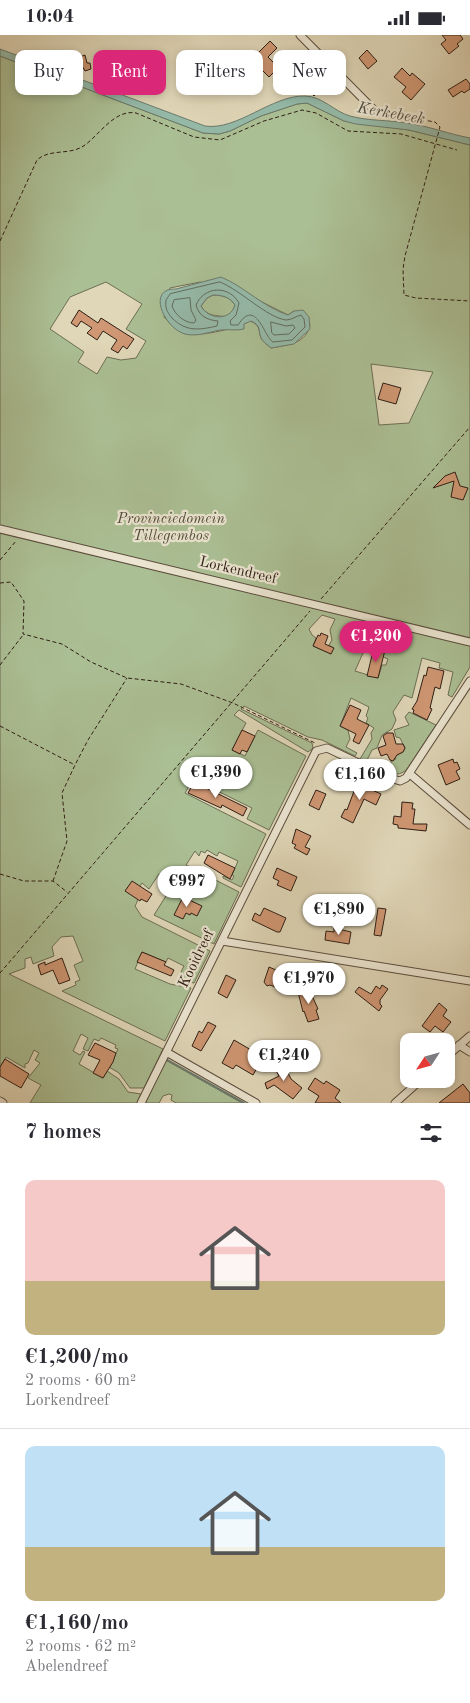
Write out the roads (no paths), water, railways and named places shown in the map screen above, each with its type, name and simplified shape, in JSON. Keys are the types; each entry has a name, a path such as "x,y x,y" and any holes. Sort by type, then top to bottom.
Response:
{"street":[{"path":"300,35 375,111"},
{"name":"Lorkendreef","path":"0,529 470,642"},
{"path":"470,681 410,774 470,825"},
{"name":"Kooidreef","path":"141,1103 168,1053 312,756 320,749 327,748 395,780 400,781 410,774"},
{"path":"222,941 470,981"},
{"path":"455,1049 470,1036"},
{"path":"459,1045 470,1052"},
{"path":"168,1053 256,1103"},
{"path":"395,1103 412,1088"}],"water":[{"path":"0,49 15,55 15,62 0,56"},
{"path":"83,80 93,84 93,91 83,87"},
{"path":"103,95 122,95 205,126 229,123 280,101 305,96 323,101 350,116 415,124 470,138 470,145 409,130 344,121 307,103 297,104 261,116 230,131 219,134 203,133"},
{"path":"221,277 262,302 288,315 294,311 303,310 309,317 310,329 294,344 271,348 261,338 258,326 251,321 244,324 244,329 220,330 198,335 185,334 171,324 161,309 160,301 162,295 167,290","holes":["213,295 223,296 233,302 235,305 229,314 219,317 209,314 204,310 201,306 207,298"]}],"waterway":[{"path":"167,1060 244,1103"}],"water label":[{"name":"Kerkebeek","path":"391,114"}],"park label":[{"name":"Provinciedomein Tillegembos","path":"171,528"}]}
